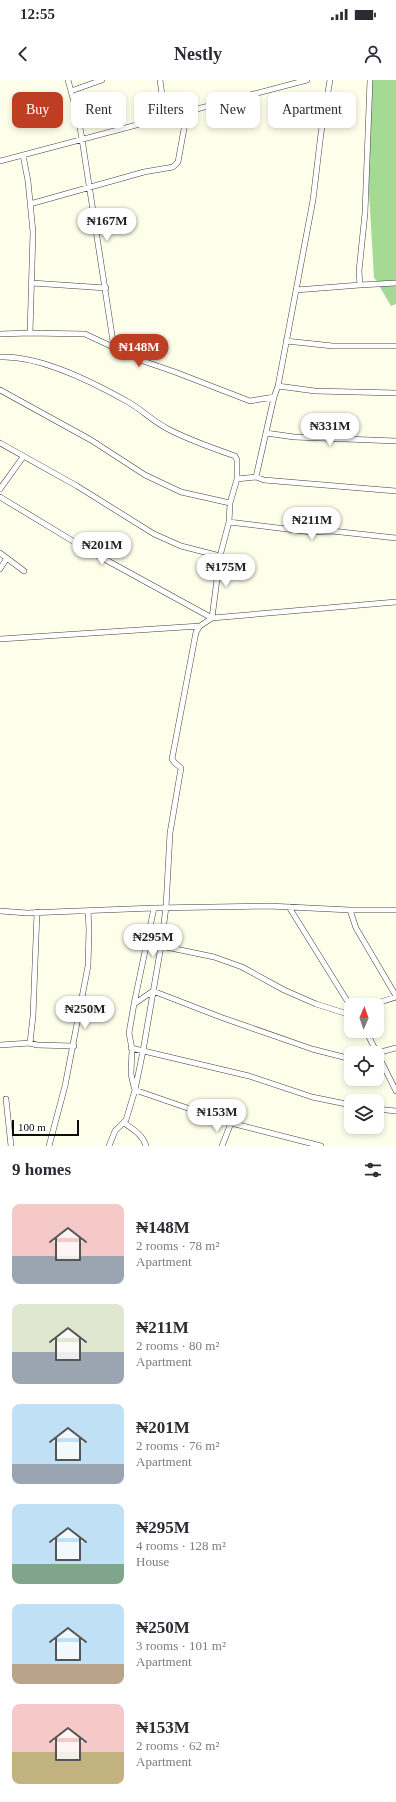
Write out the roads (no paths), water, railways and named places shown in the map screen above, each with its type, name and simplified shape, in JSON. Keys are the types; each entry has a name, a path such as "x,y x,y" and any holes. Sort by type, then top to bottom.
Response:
{"street":[{"path":"68,80 82,139 114,348"},
{"path":"71,91 102,80"},
{"path":"160,80 162,92"},
{"path":"198,109 307,80"},
{"path":"256,477 278,386 313,200 321,133 330,80"},
{"path":"360,285 359,271 365,213 370,80"},
{"path":"0,161 134,125"},
{"path":"30,204 144,172 173,167 178,162 183,128"},
{"path":"23,155 28,181 33,232 30,333"},
{"path":"32,283 106,288"},
{"path":"296,290 396,283"},
{"path":"0,334 85,334 143,361 250,401 274,398"},
{"path":"286,342 333,346 396,346"},
{"path":"0,357 15,356 87,380 131,404 167,428 235,456 237,460 237,479 230,503 230,522 220,556 212,618"},
{"path":"278,386 315,391 396,393"},
{"path":"0,390 86,437 145,475 181,492 230,503"},
{"path":"266,433 294,438 396,441"},
{"path":"0,443 77,486 154,534 181,546 220,556"},
{"path":"0,489 23,457"},
{"path":"237,479 256,477 264,480 396,491"},
{"path":"0,498 86,549 212,618"},
{"path":"230,522 311,532 332,531 396,538"},
{"path":"0,553 24,571"},
{"path":"0,570 7,558"},
{"path":"109,1146 115,1131 124,1123 135,1090 161,946 166,907 170,834 181,768 172,759 196,632 200,626 212,618 396,602"},
{"path":"0,639 200,626"},
{"path":"0,911 88,911 166,907 289,907 350,910 396,910"},
{"path":"289,907 345,998"},
{"path":"135,1090 131,1074 131,1048 129,1033 154,908"},
{"path":"350,910 356,928 396,997 384,1001"},
{"path":"49,1146 74,1046 88,966 88,911"},
{"path":"30,1043 33,1016 37,912"},
{"path":"161,946 214,957 242,967 284,990 316,1004 344,1013"},
{"path":"134,1004 153,991"},
{"path":"153,991 223,1018 312,1049 344,1057"},
{"path":"0,1045 30,1043 37,1045 74,1046"},
{"path":"131,1048 249,1076 312,1097 344,1104"},
{"path":"384,1051 396,1048"},
{"path":"384,1072 396,1091"},
{"path":"135,1090 231,1123 321,1146"},
{"path":"6,1099 11,1146"},
{"path":"384,1110 396,1111"},
{"path":"124,1123 138,1133 144,1140 146,1146"},
{"path":"222,1146 231,1123"}]}
